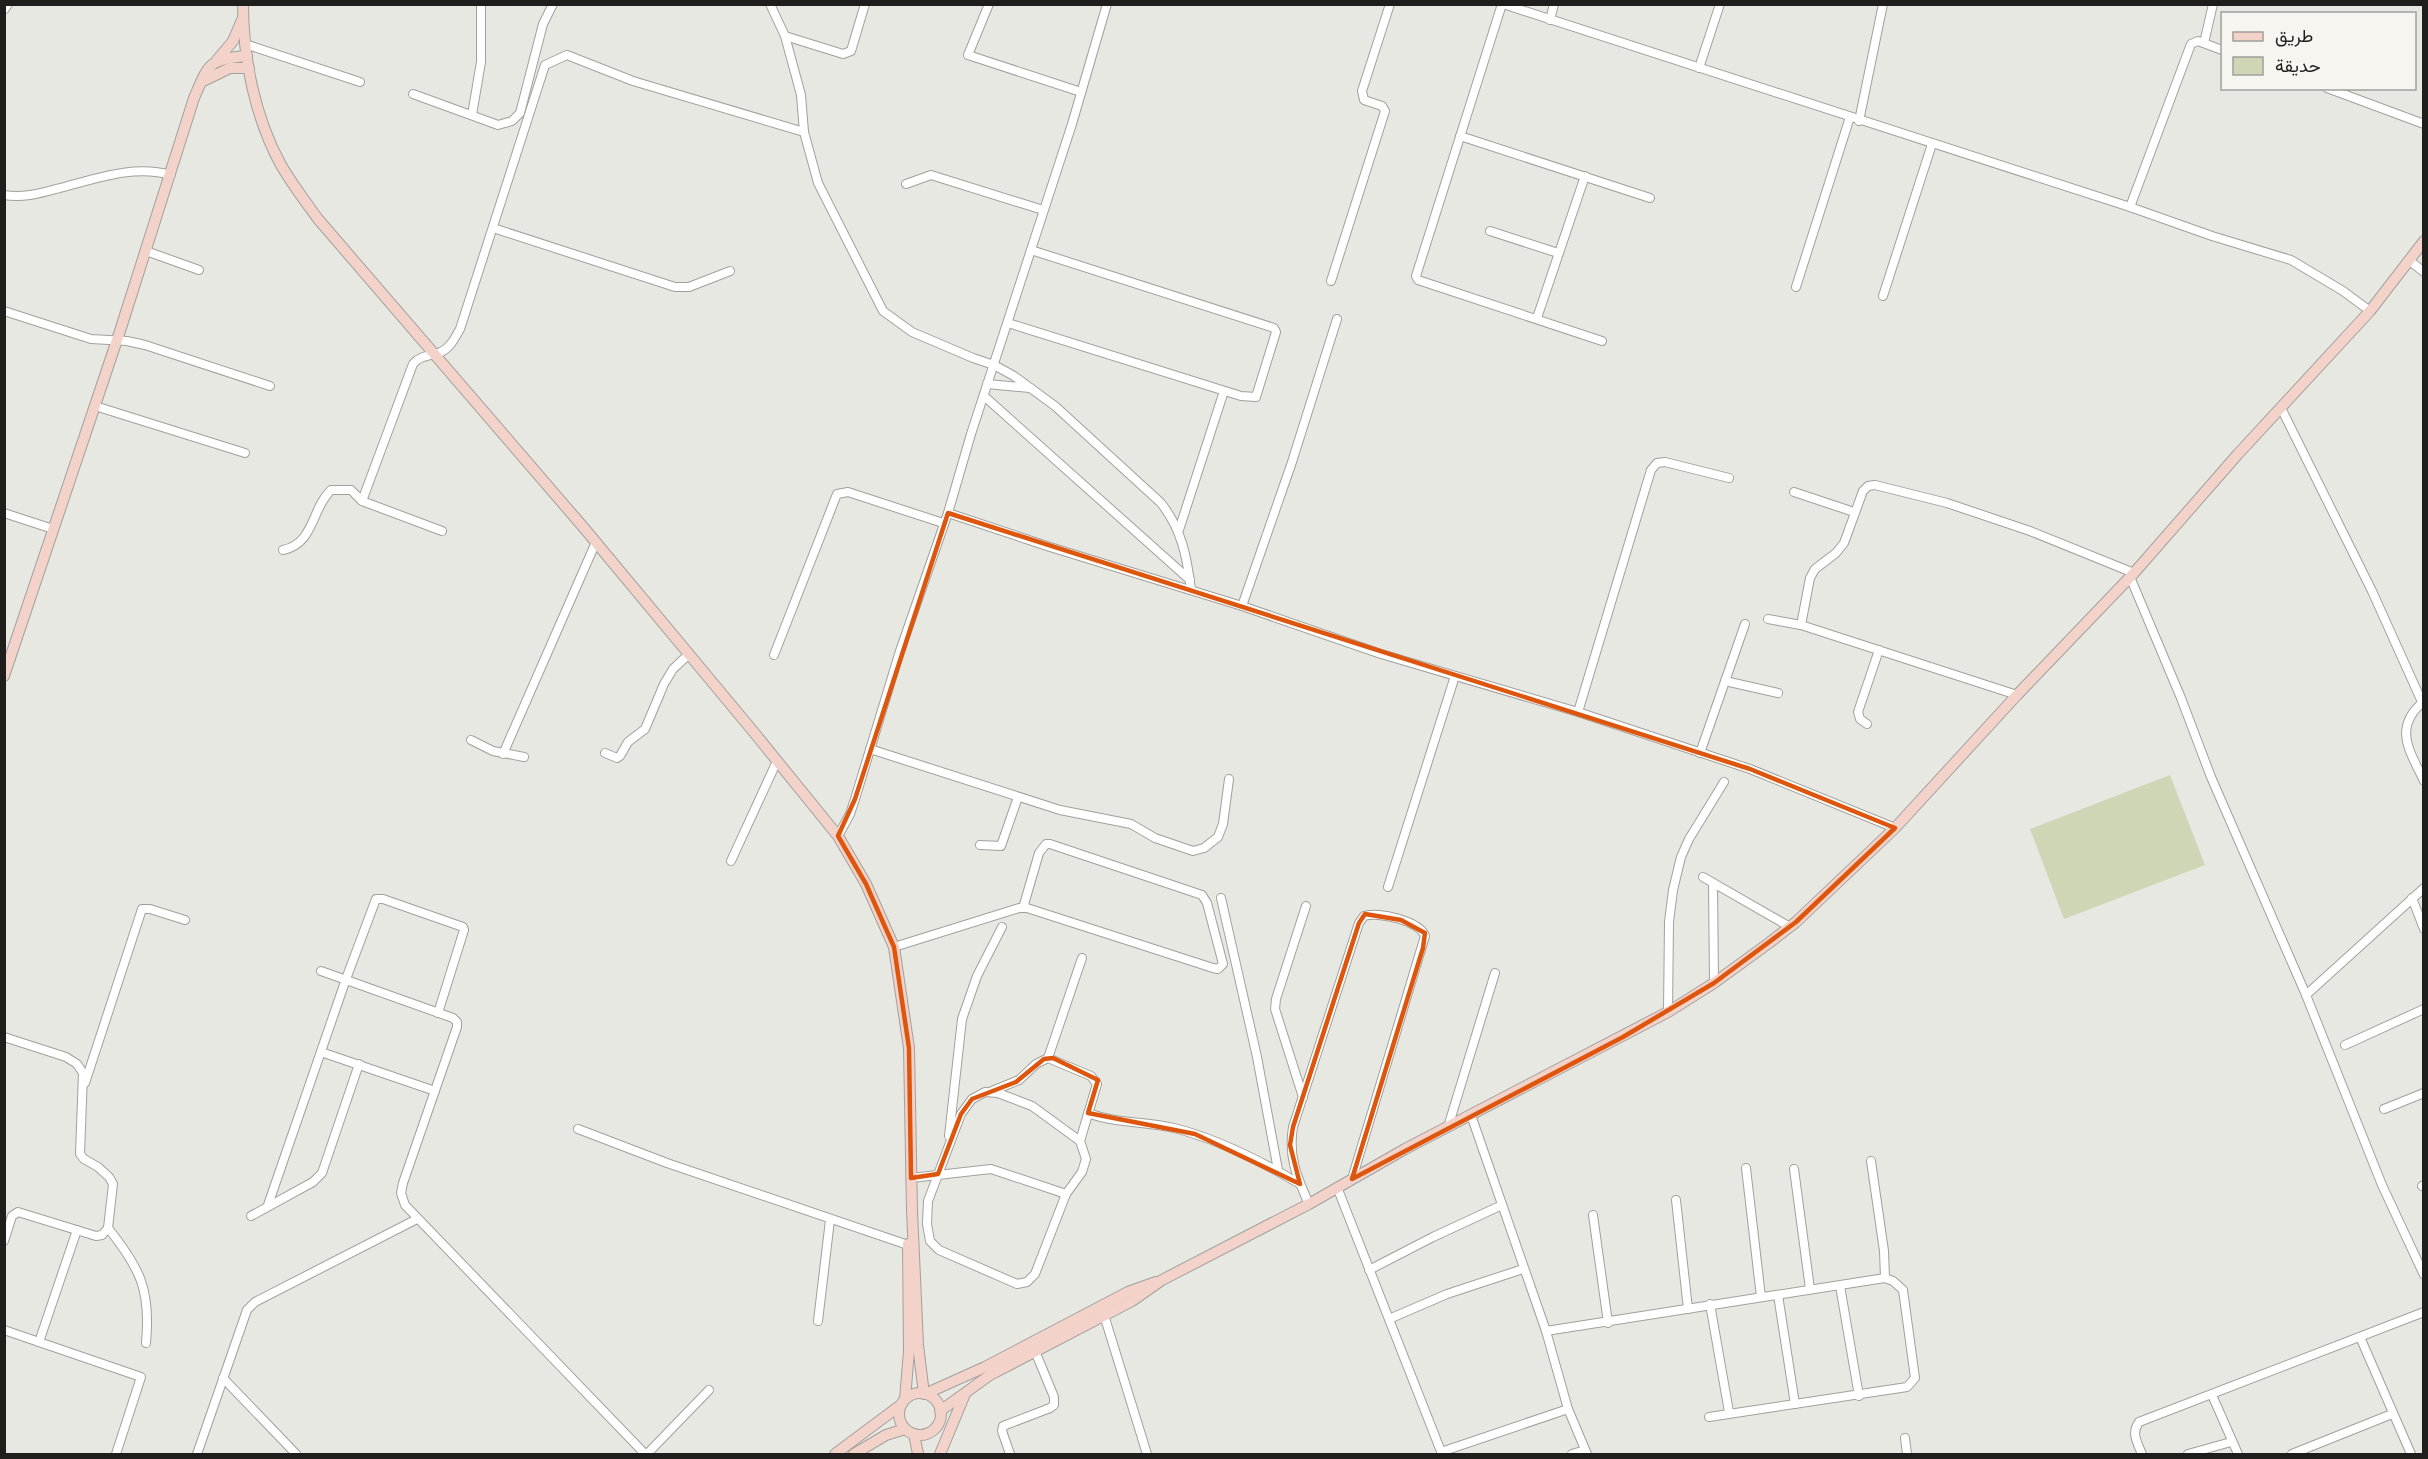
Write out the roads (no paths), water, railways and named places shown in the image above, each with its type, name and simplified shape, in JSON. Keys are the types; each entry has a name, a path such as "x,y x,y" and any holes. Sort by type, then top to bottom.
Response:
{"main road":[{"path":"243,4 246,50 263,124 287,174 318,219 596,542 777,761 838,836 866,884 894,947 909,1048 911,1178 918,1345 925,1394 937,1402 940,1411 938,1455"},
{"path":"4,676 117,341 188,115 205,73 233,41 243,17"},
{"path":"217,60 246,50"},
{"path":"201,82 230,68 249,68"},
{"path":"835,1455 914,1394 925,1394 985,1367 1128,1292 1162,1280 1668,1012 1714,983 1790,927 1895,828 2017,695 2132,575 2370,311 2424,241"},
{"path":"912,1211 908,1245 909,1351 900,1419 910,1431 918,1455"},
{"path":"940,1411 990,1375 1143,1294 1162,1280"},
{"path":"938,1455 967,1390"},
{"path":"854,1455 886,1435 910,1431 925,1434 938,1425"}],"street":[{"path":"5,9 8,4"},
{"path":"472,115 481,62 481,4"},
{"path":"413,93 498,125 512,121 520,113 539,37 547,13 553,4"},
{"path":"770,4 785,36 801,95 804,132 818,183 883,311 912,332 973,358 994,364 1055,406 1161,503 1179,530 1187,554 1191,590"},
{"path":"785,36 843,54 851,51 865,4"},
{"path":"989,4 968,55 1081,92"},
{"path":"838,836 850,814 900,651 948,513 1107,4"},
{"path":"1331,281 1385,111 1382,106 1364,100 1362,91 1390,4"},
{"path":"1602,341 1418,280 1417,272 1502,4 2291,260 2343,291 2370,311"},
{"path":"1550,20 1554,4"},
{"path":"1699,68 1720,4"},
{"path":"1859,121 1883,4"},
{"path":"2204,43 2213,4"},
{"path":"2130,207 2192,44 2198,41 2221,49"},
{"path":"246,50 360,82"},
{"path":"362,501 414,364 419,359 451,345 460,329 547,63 563,56 633,81 804,132"},
{"path":"2332,90 2424,124"},
{"path":"1796,287 1850,117"},
{"path":"1460,136 1650,198"},
{"path":"1883,296 1932,144"},
{"path":"4,195 36,195 124,172 146,170 171,175"},
{"path":"906,184 931,175 1043,210"},
{"path":"1537,318 1585,176"},
{"path":"493,228 675,287 689,287 730,271"},
{"path":"1490,231 1558,254"},
{"path":"1008,323 1224,391 1251,398 1256,397 1276,332 1274,328 1031,250"},
{"path":"146,251 200,270"},
{"path":"2410,261 2424,272"},
{"path":"4,311 91,339 145,345 270,386"},
{"path":"1242,606 1292,462 1337,319"},
{"path":"987,384 1031,388"},
{"path":"1179,530 1224,391"},
{"path":"984,396 1190,580"},
{"path":"95,406 245,453"},
{"path":"2281,408 2372,591 2423,702 2407,720 2404,734 2424,782"},
{"path":"1578,712 1651,470 1658,463 1665,462 1729,478"},
{"path":"1802,625 1810,578 1815,569 1836,553 1844,543 1854,512 1863,491 1868,486 1875,485 1957,506 2030,531 2132,575 2211,777 2306,995 2378,1175 2424,1275"},
{"path":"283,550 291,548 305,538 322,498 331,490 351,490 362,501 442,531"},
{"path":"774,655 837,494 848,492 944,523"},
{"path":"1794,492 1854,512"},
{"path":"948,513 1242,606 1381,654 1578,712 1750,769 1895,828"},
{"path":"5,514 53,529"},
{"path":"503,754 596,542"},
{"path":"1768,619 1802,625 2017,695"},
{"path":"1700,753 1745,624"},
{"path":"1867,724 1860,719 1858,712 1879,650"},
{"path":"605,753 617,758 628,742 643,733 664,684 674,669 688,655"},
{"path":"1388,887 1455,676"},
{"path":"1725,681 1778,693"},
{"path":"471,740 488,750 524,757"},
{"path":"870,749 1060,810 1131,824 1155,838 1193,851 1204,848 1218,837 1223,824 1229,779"},
{"path":"731,861 777,761"},
{"path":"1668,1012 1669,922 1673,890 1681,857 1689,839 1724,782"},
{"path":"980,845 1001,846 1018,797"},
{"path":"894,947 1023,908 1106,932 1213,968 1218,969 1223,964 1207,903 1202,895 1050,844 1046,844 1040,853 1023,908"},
{"path":"1703,877 1790,927"},
{"path":"1713,883 1714,983"},
{"path":"2306,995 2424,888"},
{"path":"1221,898 1257,1057 1278,1170"},
{"path":"2412,898 2424,929"},
{"path":"268,1205 345,979 376,899 384,899 458,924 464,930 438,1013"},
{"path":"1303,1098 1275,1009 1276,999 1306,906"},
{"path":"83,1090 142,909 150,909 185,920"},
{"path":"1309,1204 1300,1184 1290,1145 1303,1098 1364,916 1381,914 1417,926 1425,936 1352,1179"},
{"path":"948,1148 962,1019 977,976 1002,927"},
{"path":"990,1092 1019,1080 1036,1064 1048,1058 1082,958"},
{"path":"321,971 453,1018 457,1022 401,1193 405,1205 417,1219 443,1243 646,1455 709,1390"},
{"path":"1448,1127 1495,973"},
{"path":"2345,1045 2424,1009"},
{"path":"4,1037 72,1060 83,1073 80,1154 98,1167 112,1184 108,1228 102,1235 96,1236 18,1212 12,1216 4,1241"},
{"path":"321,1052 435,1091"},
{"path":"1048,1058 1096,1080 1097,1084 1080,1141"},
{"path":"251,1216 313,1182 322,1173 358,1064"},
{"path":"985,1092 998,1093 1032,1106 1080,1141 1086,1159 1082,1172 1066,1194 1035,1274 1027,1282 1017,1284 939,1250 930,1241 927,1224 928,1201 948,1148 961,1114 972,1100 985,1092"},
{"path":"2384,1109 2424,1093"},
{"path":"1089,1113 1120,1122 1156,1125 1184,1131 1217,1142 1278,1170 1300,1184"},
{"path":"1471,1115 1546,1331 1568,1409 1586,1452 1572,1455"},
{"path":"578,1130 667,1163 803,1208 830,1220 908,1245"},
{"path":"1871,1161 1884,1251 1885,1278"},
{"path":"1746,1168 1761,1297"},
{"path":"911,1178 992,1169 1066,1194"},
{"path":"1794,1169 1810,1289"},
{"path":"1337,1187 1442,1453 1568,1409"},
{"path":"1676,1200 1688,1309"},
{"path":"1369,1270 1433,1237 1502,1206"},
{"path":"1593,1215 1608,1323"},
{"path":"197,1455 244,1315 255,1302 417,1219"},
{"path":"818,1321 830,1220"},
{"path":"108,1228 127,1252 144,1286 148,1314 146,1343"},
{"path":"39,1342 77,1230"},
{"path":"1389,1319 1447,1294 1523,1269"},
{"path":"1546,1331 1885,1278 1893,1281 1903,1290 1915,1378 1907,1387 1859,1396 1729,1412 1709,1417"},
{"path":"1840,1286 1859,1396"},
{"path":"1778,1294 1795,1404"},
{"path":"1710,1304 1729,1412"},
{"path":"2142,1455 2135,1436 2135,1428 2139,1422 2424,1312"},
{"path":"1104,1315 1147,1455"},
{"path":"4,1330 141,1377 116,1455"},
{"path":"2360,1337 2411,1455"},
{"path":"1010,1455 1002,1431 1003,1426 1054,1405 1054,1397 1035,1351"},
{"path":"223,1378 296,1455"},
{"path":"2212,1395 2238,1455"},
{"path":"2292,1455 2392,1414"},
{"path":"1905,1438 1907,1455"},
{"path":"2188,1455 2231,1442"}]}
